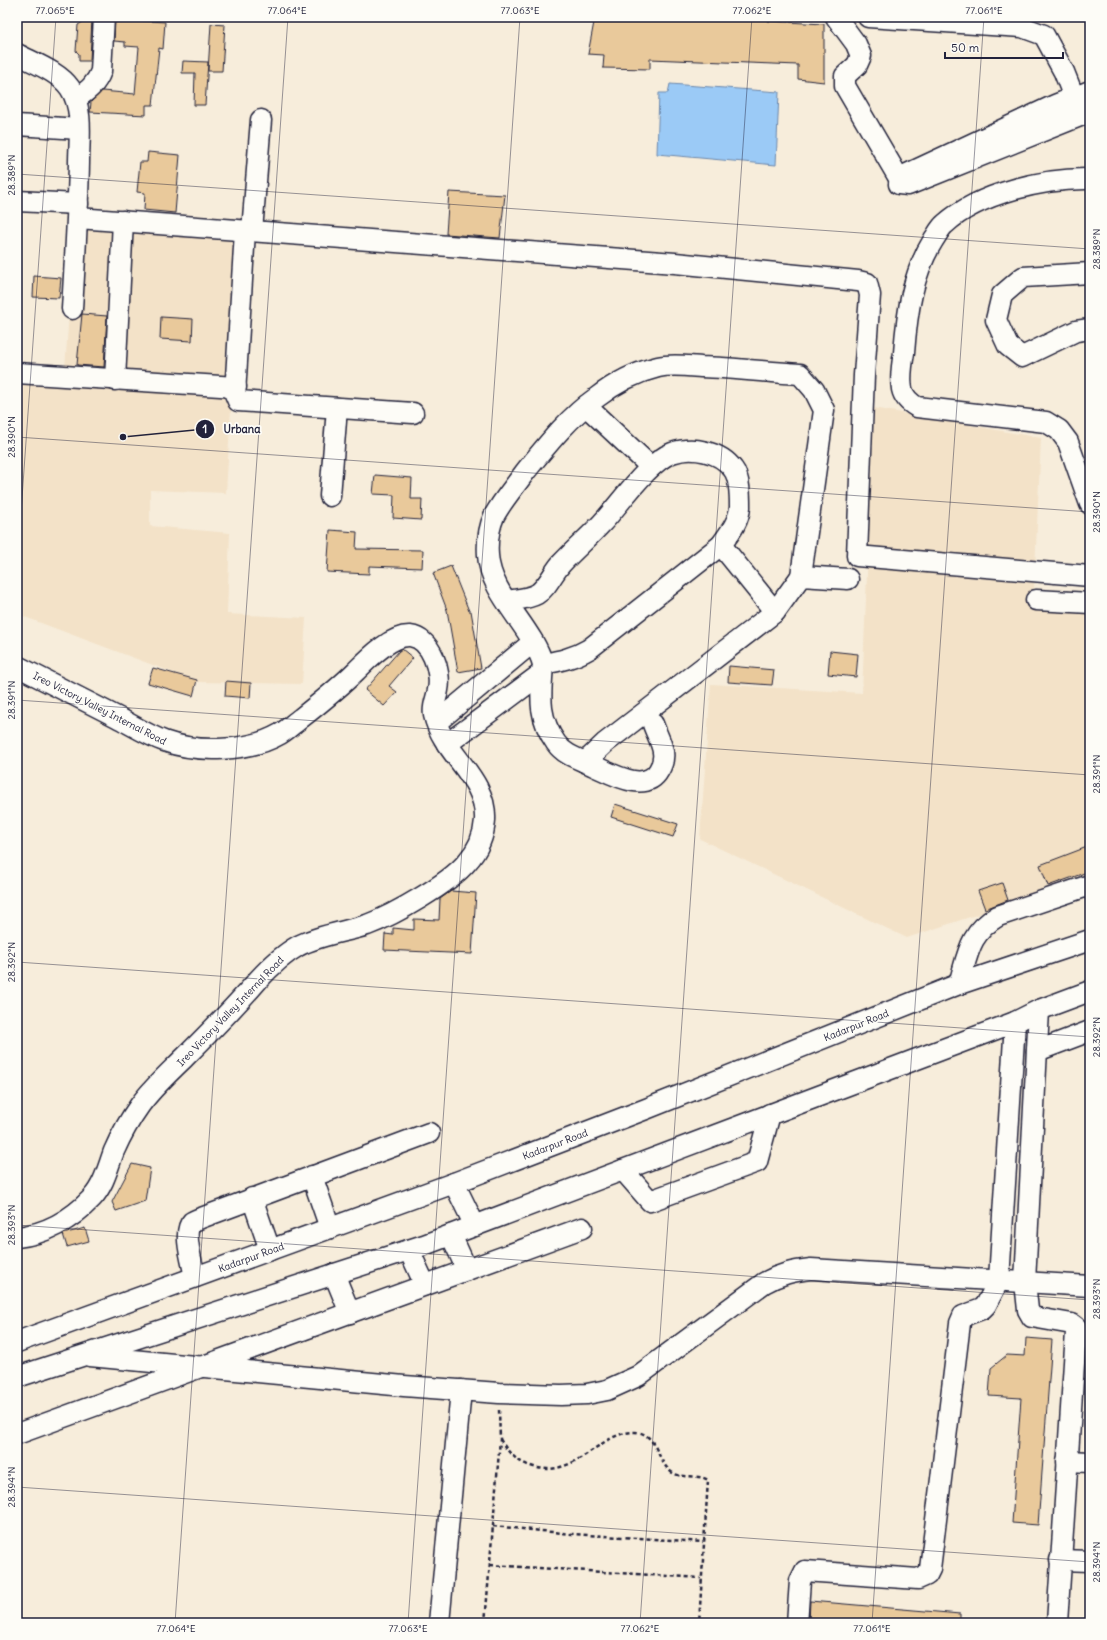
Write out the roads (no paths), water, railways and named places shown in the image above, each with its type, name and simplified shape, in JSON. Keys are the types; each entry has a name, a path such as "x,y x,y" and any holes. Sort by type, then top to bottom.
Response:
{"street":[{"path":"76,99 94,86 101,71 104,17"},
{"path":"836,17 856,44 861,56 857,65 846,76 845,86 900,180 899,184 908,185 1086,114 1082,94 1050,43 1044,35 1033,30 1022,27 868,17"},
{"path":"17,54 60,78 70,88 76,99 79,129 78,211 72,309"},
{"path":"900,180 903,176 1082,94"},
{"path":"261,120 248,231 235,398 241,402 413,413"},
{"path":"17,125 79,129"},
{"path":"1090,179 1070,178 1034,184 1007,191 966,209 944,225 927,251 908,305 901,375 902,390 908,401 917,407 1046,422 1059,430 1068,442 1090,504"},
{"path":"17,202 78,211 123,221 675,263 858,281 867,284 870,295 864,375 857,556 1090,576"},
{"path":"115,380 123,221"},
{"path":"1090,273 1023,277 1002,295 996,320 1008,346 1022,357 1076,331 1090,329"},
{"path":"585,762 614,735 775,612 801,576 824,410 814,390 800,374 713,368 660,367 642,372 597,397 571,418 545,447 494,516 488,540 490,570 494,580 533,642 543,669 540,699 544,720 556,743 563,751 573,758 618,776 641,782 650,780 656,776 662,765 663,753 653,724"},
{"path":"17,373 236,387"},
{"path":"17,386 99,391"},
{"path":"586,406 651,467"},
{"path":"330,496 337,408"},
{"path":"448,744 543,669 577,657 588,649 721,545 736,521 740,508 737,478 733,469 713,454 689,450 671,454 651,467 602,523 561,564 541,591 529,597 507,601"},
{"path":"721,545 775,612"},
{"path":"801,576 848,579"},
{"path":"1036,600 1090,604"},
{"name":"Ireo Victory Valley Internal Road","path":"17,666 164,742 194,748 230,749 249,746 280,734 326,699 355,672 371,654 406,636 422,640 435,662 439,676 439,689 433,713 448,744 478,787 484,799 485,823 482,839 467,863 452,877 388,916 368,924 301,944 273,964 235,1006 153,1089 140,1105 116,1146 100,1188 92,1198 65,1221 44,1231 17,1237"},
{"path":"437,722 533,642"},
{"path":"959,984 972,942 977,932 987,923 998,916 1090,885"},
{"name":"Kadarpur Road","path":"17,1342 454,1183 646,1109 959,984 1090,940"},
{"path":"17,1377 451,1235 1015,1022 1039,1010 1090,991"},
{"path":"1039,1010 1025,1282 1029,1314 1037,1318 1067,1322 1076,1327 1057,1623"},
{"path":"797,1623 800,1581 805,1571 918,1579 927,1575 930,1569 960,1322 963,1316 986,1306 999,1280 1007,1177 1015,1022"},
{"path":"1037,1051 1090,1031"},
{"path":"1011,1091 1035,1092"},
{"path":"623,1170 650,1201 757,1162 770,1114"},
{"path":"195,1278 188,1239 188,1229 192,1223 200,1218 429,1133"},
{"path":"312,1176 330,1228"},
{"path":"1007,1177 1030,1178"},
{"path":"454,1183 475,1226"},
{"path":"252,1198 270,1250"},
{"path":"17,1434 582,1228"},
{"path":"451,1235 467,1270"},
{"path":"409,1250 425,1285"},
{"path":"82,1355 499,1393 561,1395 587,1394 607,1390 621,1385 638,1376 764,1283 779,1275 794,1270 811,1269 1090,1286"},
{"path":"334,1274 350,1313"},
{"path":"439,1623 461,1390"},
{"path":"1067,1460 1090,1462"},
{"path":"1060,1560 1090,1561"}],"water":[{"path":"670,84 779,92 776,165 657,154 659,93 668,93"}],"place":[{"name":"Urbana","path":"123,437"}]}
